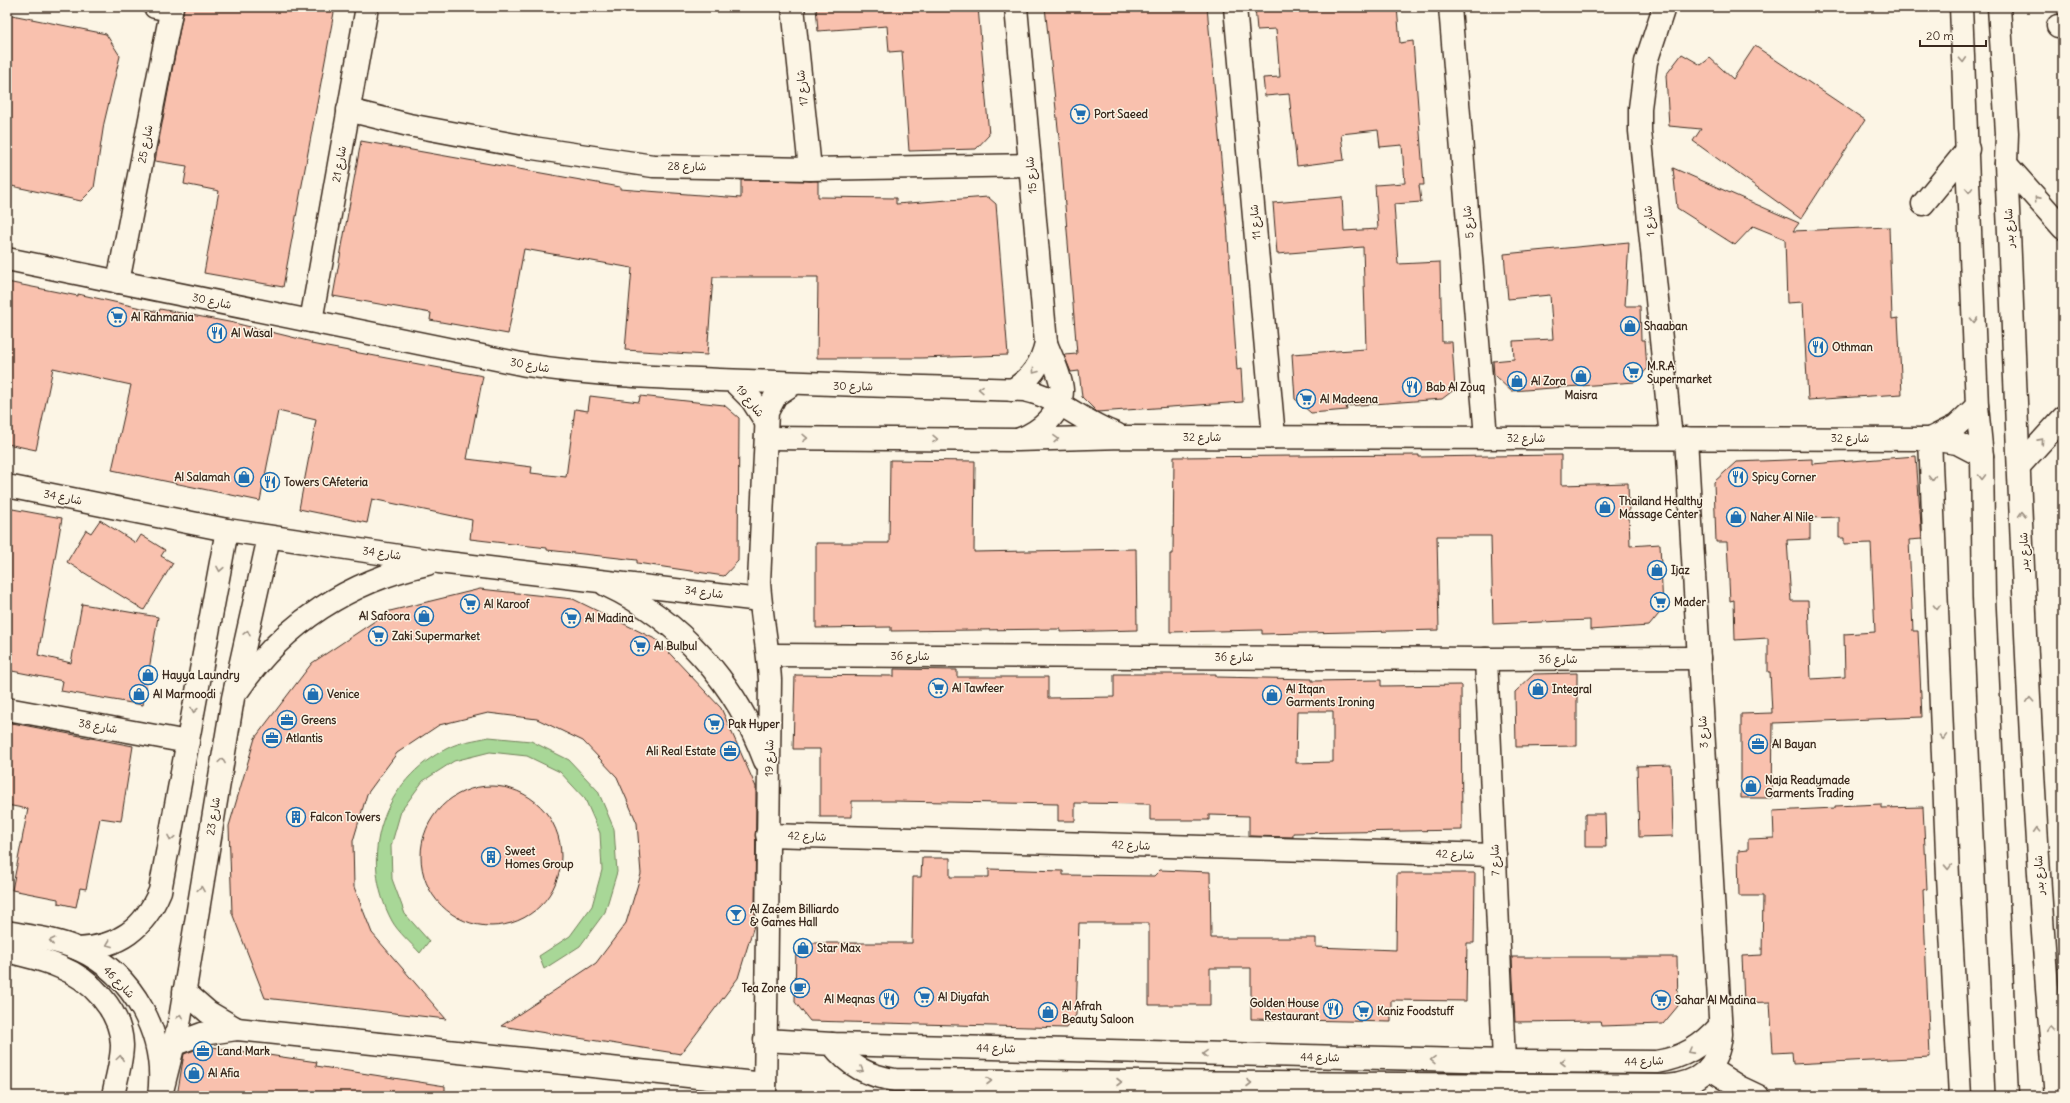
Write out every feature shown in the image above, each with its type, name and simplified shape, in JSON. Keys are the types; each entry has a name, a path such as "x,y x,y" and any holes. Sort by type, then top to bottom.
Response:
{"street":[{"name":"شارع 21","path":"311,321 366,7"},
{"name":"شارع 17","path":"793,7 810,169"},
{"name":"شارع 15","path":"1016,7 1046,343 1060,382 1062,391 1060,402"},
{"name":"شارع 11","path":"1235,7 1274,437"},
{"name":"شارع 5","path":"1450,7 1486,437"},
{"name":"شارع 1","path":"1664,7 1646,62 1640,108 1640,131 1679,438"},
{"path":"1961,7 1968,149 1977,406 1982,456 1984,598 2005,1092"},
{"name":"شارع بدر","path":"1998,7 2007,133 2006,164 2044,955 2056,1096"},
{"name":"شارع 25","path":"118,282 166,8"},
{"name":"شارع 28","path":"348,110 424,128 526,147 653,166 810,169 1030,165"},
{"path":"1923,204 1968,149"},
{"path":"2006,164 2063,228"},
{"name":"شارع 30","path":"7,258 118,282 560,371 601,375 792,384 1012,390 1036,392 1060,402"},
{"name":"شارع 15","path":"1012,390 1033,374 1044,354 1046,343"},
{"name":"شارع 19","path":"733,381 752,400 766,430"},
{"name":"شارع 19","path":"765,1090 769,655 760,600 766,430 769,407 776,395 792,384"},
{"name":"شارع 32","path":"1060,402 1089,423 1123,437"},
{"path":"766,430 1017,440 1038,430 1047,422 1060,402"},
{"name":"شارع 32","path":"1930,439 1956,426 1977,406"},
{"path":"2020,465 2063,418"},
{"name":"شارع 32","path":"1017,440 1123,437 1930,439 1957,443 1982,456"},
{"name":"شارع 3","path":"1679,438 1699,658 1720,1026"},
{"path":"1930,439 1948,877 1960,1096"},
{"name":"شارع 34","path":"7,486 269,537 439,562 593,579 760,600"},
{"path":"78,949 105,946 118,940 140,924 155,903 163,879 227,530"},
{"name":"شارع 23","path":"160,1096 175,1044 232,698 269,537"},
{"path":"232,698 255,666 280,640 307,617 338,597 370,581 404,570 439,562"},
{"path":"593,579 646,607 670,625 707,662 730,691 746,717 759,744 769,772"},
{"name":"شارع 36","path":"769,655 1486,659 1699,658"},
{"name":"شارع 7","path":"1486,659 1504,1062"},
{"name":"شارع 38","path":"7,710 188,742"},
{"name":"شارع 42","path":"767,834 1495,855"},
{"name":"شارع 46","path":"7,932 56,941 78,949 99,961 117,976 133,993 145,1013 154,1035 160,1058 160,1096"},
{"path":"7,951 61,967 90,986 105,1003 119,1025 122,1045 113,1096"},
{"path":"184,991 208,1012 238,1029"},
{"path":"832,1044 844,1058 859,1070 870,1075 895,1080 1667,1086 1688,1082 1704,1074 1718,1052 1720,1026"},
{"name":"شارع 44","path":"765,1040 832,1044 1504,1062 1662,1061 1692,1051 1703,1044 1720,1026"},
{"path":"175,1044 202,1034 238,1029 765,1090"},
{"path":"1709,1068 1739,1087 1758,1096"}],"green space":[{"path":"489,737 531,741 569,760 598,791 614,829 617,872 605,912 580,946 544,969 539,956 570,936 592,906 602,870 600,833 585,799 560,772 527,756 490,752 454,761 423,781 401,811 391,846 392,879 405,914 429,941 420,953 392,921 382,896 377,871 377,846 382,822 392,800 407,779 425,762 452,746"}],"building":[{"path":"184,7 335,7 283,287 204,273 219,191 184,184 187,166 155,161"},
{"path":"816,7 978,7 989,135 976,149 909,151 902,51 889,52 887,26 818,31"},
{"path":"1045,7 1207,7 1227,224 1237,370 1241,369 1243,402 1097,412 1082,397 1079,371 1071,372 1064,355 1077,354 1061,156"},
{"path":"1255,7 1397,7 1400,43 1413,41 1424,185 1419,185 1421,202 1394,204 1398,264 1440,262 1442,342 1452,342 1455,389 1442,399 1346,406 1347,410 1311,413 1295,399 1292,354 1366,349 1363,247 1277,254 1273,203 1342,197 1344,231 1378,229 1375,185 1405,183 1402,145 1380,147 1378,130 1341,134 1344,160 1297,166 1289,94 1265,96 1263,78 1280,77 1276,29 1257,30"},
{"path":"7,14 106,34 120,56 104,123 94,188 81,201 7,185"},
{"path":"1755,46 1865,120 1801,219 1693,141 1701,129 1669,126 1666,75 1682,54 1701,65 1710,58 1733,79"},
{"path":"361,141 620,187 620,189 741,198 741,180 818,181 818,197 896,198 896,204 988,197 996,204 1008,355 921,358 817,358 818,277 713,277 707,355 625,350 632,268 524,249 508,334 430,320 431,313 333,296"},
{"path":"1673,168 1799,223 1793,231 1889,227 1892,319 1898,318 1902,394 1808,400 1803,302 1787,303 1785,239 1753,226 1735,245 1677,208"},
{"path":"1629,242 1625,306 1640,306 1641,340 1645,340 1647,369 1635,382 1511,391 1494,375 1493,361 1514,359 1513,341 1553,339 1550,295 1508,299 1504,254"},
{"path":"7,282 78,296 78,294 159,312 160,309 234,323 312,342 311,344 483,376 467,459 532,467 531,473 566,477 575,409 588,411 590,396 639,402 640,396 724,405 739,418 738,561 724,576 637,563 637,560 547,550 547,548 470,539 472,520 372,499 367,523 299,509 316,420 278,411 260,501 112,470 131,385 53,368 36,450 7,444"},
{"path":"1419,455 1419,457 1561,455 1561,485 1628,483 1630,546 1660,544 1663,609 1649,626 1590,630 1590,620 1493,624 1491,536 1437,536 1439,630 1262,634 1262,630 1170,632 1170,554 1173,554 1174,457"},
{"path":"1916,456 1922,539 1909,540 1913,631 1918,631 1922,717 1773,723 1772,798 1741,798 1741,714 1772,713 1770,672 1768,672 1768,638 1735,640 1734,600 1730,601 1727,542 1716,542 1714,482 1736,462 1812,459 1812,464","holes":["1839,517 1839,538 1844,538 1844,544 1871,543 1875,632 1844,634 1845,677 1811,679 1808,601 1791,601 1787,540 1810,539 1810,518"]},
{"path":"890,460 975,461 974,552 1136,549 1137,630 1060,632 1060,629 891,631 891,627 816,628 816,543 889,543"},
{"path":"7,508 62,518 38,655 71,663 82,604 158,617 143,705 61,691 63,681 7,670"},
{"path":"100,520 136,543 141,535 165,550 161,556 173,563 144,610 67,562 86,530 91,533"},
{"name":"Falcon Towers","path":"480,589 573,599 657,640 721,708 756,787 755,922 738,978 681,1054 501,1026 596,963 626,923 641,874 637,823 617,777 583,741 537,719 488,713 439,725 397,753 367,794 353,841 354,887 372,933 446,1019 265,998 232,913 229,826 255,738 312,663 390,611"},
{"path":"894,669 957,670 957,677 1048,677 1048,698 1114,697 1114,674 1216,674 1216,677 1312,679 1312,681 1381,680 1381,686 1461,685 1462,830 1293,833 1293,837 1249,836 1249,816 1209,815 1209,820 1150,820 1150,804 1075,803 1075,821 1058,821 1058,804 852,801 852,817 820,817 820,749 793,749 795,675 894,676","holes":["1297,711 1333,711 1333,762 1296,763"]},
{"path":"1577,673 1577,746 1516,747 1515,692 1534,674"},
{"path":"7,722 133,746 121,821 100,818 86,889 80,888 76,907 58,903 58,899 12,890 28,809 7,805"},
{"path":"1671,765 1673,836 1639,837 1637,766"},
{"path":"491,786 511,789 518,792 530,798 545,812 558,836 561,856 558,876 555,883 549,895 535,910 511,923 491,926 471,923 464,920 452,914 437,900 424,876 421,856 424,836 427,829 433,817 447,802 471,789"},
{"path":"1881,804 1881,808 1923,807 1927,889 1923,890 1930,1057 1793,1064 1792,1052 1773,1053 1770,1002 1744,1003 1742,956 1762,955 1763,896 1739,896 1738,851 1748,850 1748,839 1774,838 1773,811"},
{"path":"1585,814 1605,814 1606,847 1585,847"},
{"path":"922,858 950,858 950,877 989,877 989,869 1063,871 1063,875 1154,876 1160,870 1210,872 1211,938 1316,938 1316,947 1396,950 1397,873 1475,873 1474,943 1467,943 1466,1001 1391,1000 1391,1022 1251,1019 1251,968 1210,968 1210,1005 1149,1005 1149,923 1079,923 1076,1015 1066,1028 810,1021 795,1002 796,943 912,943 913,877 921,877"},
{"path":"1512,957 1677,957 1678,1006 1663,1024 1601,1026 1600,1021 1515,1022"},
{"path":"205,1046 317,1062 316,1066 445,1086 445,1096 177,1096 184,1054"}],"place":[{"name":"Port Saeed","path":"1080,114"},
{"name":"Al Rahmania","path":"117,317"},
{"name":"Shaaban","path":"1630,326"},
{"name":"Al Wasal","path":"217,333"},
{"name":"Othman","path":"1818,347"},
{"name":"M.R.A Supermarket","path":"1633,372"},
{"name":"Maisra","path":"1581,376"},
{"name":"Al Zora","path":"1517,381"},
{"name":"Bab Al Zouq","path":"1412,387"},
{"name":"Al Madeena","path":"1306,399"},
{"name":"Al Salamah","path":"244,477"},
{"name":"Spicy Corner","path":"1738,477"},
{"name":"Towers CAfeteria","path":"270,482"},
{"name":"Thailand Healthy Massage Center","path":"1605,507"},
{"name":"Naher Al Nile","path":"1736,517"},
{"name":"Ijaz","path":"1657,570"},
{"name":"Mader","path":"1660,602"},
{"name":"Al Karoof","path":"470,604"},
{"name":"Al Safoora","path":"424,616"},
{"name":"Al Madina","path":"571,618"},
{"name":"Zaki Supermarket","path":"378,636"},
{"name":"Al Bulbul","path":"640,646"},
{"name":"Hayya Laundry","path":"148,675"},
{"name":"Al Tawfeer","path":"938,688"},
{"name":"Integral","path":"1538,689"},
{"name":"Al Marmoodi","path":"139,694"},
{"name":"Venice","path":"313,694"},
{"name":"Al Itqan Garments Ironing","path":"1272,695"},
{"name":"Greens","path":"287,720"},
{"name":"Pak Hyper","path":"714,724"},
{"name":"Atlantis","path":"272,738"},
{"name":"Al Bayan","path":"1758,744"},
{"name":"Ali Real Estate","path":"730,751"},
{"name":"Naja Readymade Garments Trading","path":"1751,786"},
{"name":"Falcon Towers","path":"296,817"},
{"name":"Sweet Homes Group","path":"491,857"},
{"name":"Al Zaeem Billiardo & Games Hall","path":"736,915"},
{"name":"Star Max","path":"803,948"},
{"name":"Tea Zone","path":"800,988"},
{"name":"Al Diyafah","path":"924,997"},
{"name":"Al Meqnas","path":"889,999"},
{"name":"Sahar Al Madina","path":"1661,1000"},
{"name":"Golden House Restaurant","path":"1333,1009"},
{"name":"Kaniz Foodstuff","path":"1363,1011"},
{"name":"Al Afrah Beauty Saloon","path":"1048,1012"},
{"name":"Land Mark","path":"203,1051"},
{"name":"Al Afia","path":"194,1073"}]}
